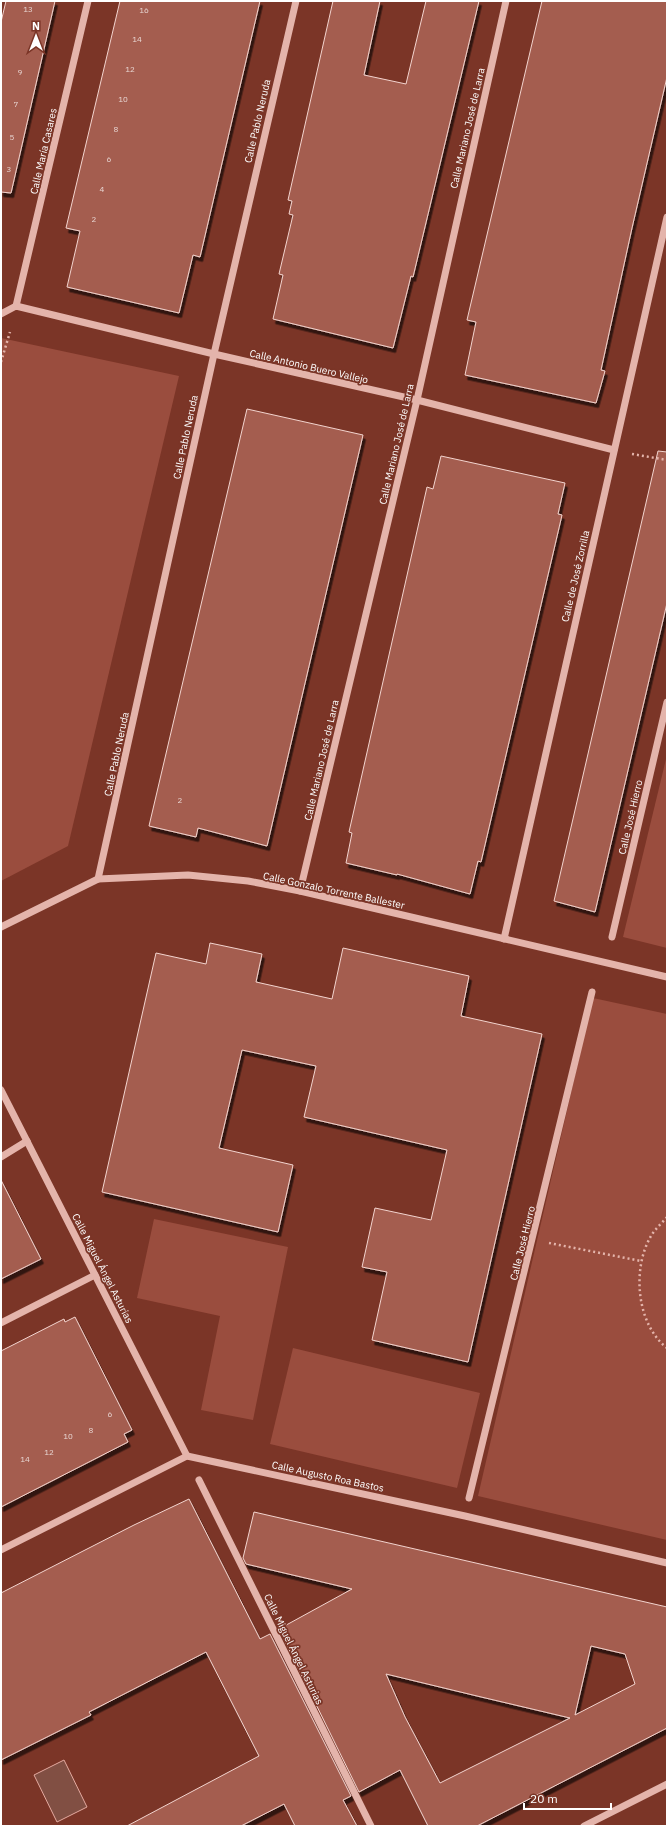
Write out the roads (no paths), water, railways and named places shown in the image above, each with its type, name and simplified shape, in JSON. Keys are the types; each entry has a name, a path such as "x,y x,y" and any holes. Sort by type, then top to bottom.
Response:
{"street":[{"name":"Calle María Casares","path":"16,306 88,1"},
{"name":"Calle Pablo Neruda","path":"98,879 214,354 296,1"},
{"name":"Calle Mariano José de Larra","path":"300,891 417,400 506,1"},
{"name":"Calle de José Zorrilla","path":"504,939 667,217"},
{"path":"1,314 16,306"},
{"name":"Calle Antonio Buero Vallejo","path":"16,306 214,354 417,400 614,450"},
{"name":"Calle José Hierro","path":"612,937 667,702"},
{"name":"Calle Gonzalo Torrente Ballester","path":"1,927 98,879 188,875 248,881 300,891 667,977"},
{"name":"Calle José Hierro","path":"470,1498 592,992"},
{"name":"Calle Miguel Ángel Asturias","path":"1,1090 187,1456"},
{"path":"1,1157 27,1141"},
{"path":"1,1323 95,1275"},
{"path":"1,1550 187,1456"},
{"name":"Calle Augusto Roa Bastos","path":"187,1456 465,1516 667,1563"},
{"name":"Calle Miguel Ángel Asturias","path":"199,1480 372,1826"},
{"path":"584,1826 667,1784"}]}
